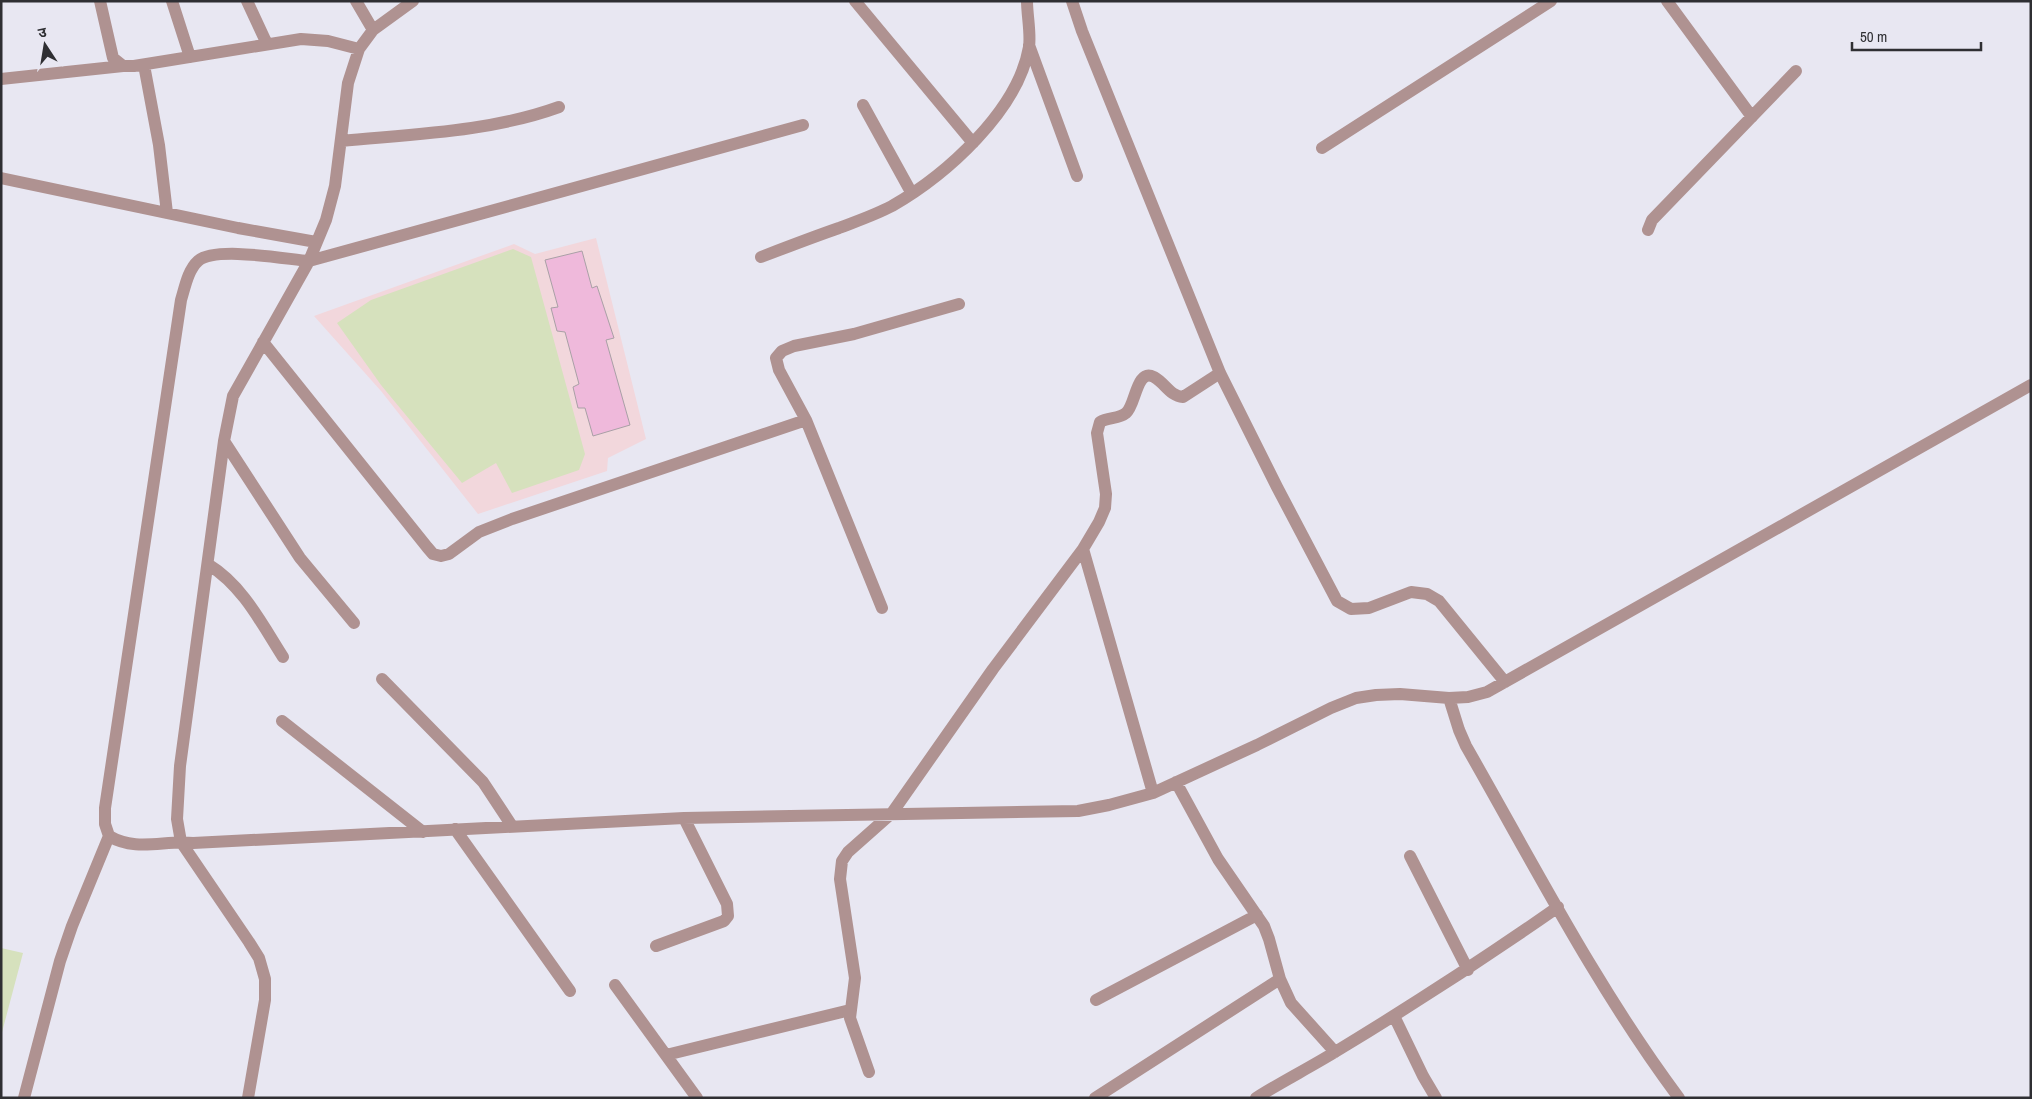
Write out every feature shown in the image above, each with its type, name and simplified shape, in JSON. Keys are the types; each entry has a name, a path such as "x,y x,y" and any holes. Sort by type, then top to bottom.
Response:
{"street":[{"path":"100,1 114,58 123,66"},
{"path":"172,1 190,57"},
{"path":"246,1 267,44"},
{"path":"356,1 374,30"},
{"path":"855,1 973,142"},
{"path":"1026,1 1029,45 1077,176"},
{"path":"1072,1 1082,31 1220,372 1276,487 1337,601 1351,609 1369,608 1411,592 1427,594 1439,601 1505,682"},
{"path":"1322,148 1551,1"},
{"path":"1668,1 1752,117"},
{"path":"248,1098 265,1000 265,978 259,958 181,842 178,819 180,766 209,565 224,441 233,396 309,261 326,220 335,186 348,83 359,49 374,30 406,3"},
{"path":"1,79 144,65 267,44 315,39 359,49"},
{"path":"761,257 872,216 892,206 945,168 973,142 1012,94 1022,70 1029,45"},
{"path":"144,65 159,145 167,213"},
{"path":"1648,230 1652,220 1796,71"},
{"path":"863,105 911,192"},
{"path":"341,141 492,126 538,115 560,107"},
{"path":"802,125 309,261 232,254 207,256 198,261 191,272 181,300 107,798 105,824 109,836 119,842 136,845 181,842 193,844 684,818 1078,811 1109,805 1153,793 1257,746 1331,708 1356,698 1400,694 1449,698 1468,697 1487,692 2031,386"},
{"path":"1,178 316,242"},
{"path":"882,608 806,420 778,370 776,358 782,351 794,346 854,334 959,304"},
{"path":"264,342 427,547 434,554 441,556 449,554 479,532 512,518 806,420"},
{"path":"869,1072 851,1025 850,1010 855,978 840,870 842,861 848,852 892,814 993,669 1083,549 1099,522 1105,508 1106,494 1097,433 1100,422 1126,413 1131,408 1143,377 1154,377 1173,394 1183,397 1220,372"},
{"path":"224,441 300,558 354,623"},
{"path":"1083,549 1153,793"},
{"path":"209,565 222,573 235,587 283,657"},
{"path":"382,679 482,782 512,826"},
{"path":"1449,698 1466,746 1558,907 1636,1037 1679,1098"},
{"path":"282,721 424,832"},
{"path":"1176,782 1218,859 1257,915 1269,939 1285,993 1296,1009 1335,1052"},
{"path":"656,946 724,921 728,916 728,904 684,818"},
{"path":"455,829 570,990"},
{"path":"24,1098 60,961 72,926 109,836"},
{"path":"1410,856 1468,970"},
{"path":"1256,1098 1468,970 1558,907"},
{"path":"1096,1000 1257,915"},
{"path":"1095,1098 1280,979"},
{"path":"616,985 697,1098"},
{"path":"666,1055 850,1010"},
{"path":"1394,1016 1423,1076 1436,1098"}],"shaded area":[{"path":"596,238 646,439 608,458 607,471 478,514 381,391 314,316 514,244 535,254"}],"green space":[{"path":"513,249 531,257 585,454 579,470 512,493 496,463 462,483 381,385 337,323 371,300"},
{"path":"1,948 23,953 1,1036"}],"building":[{"path":"582,251 592,288 597,286 614,338 606,340 630,425 593,436 585,408 578,408 573,387 579,384 565,332 557,331 551,308 558,307 545,260"}]}
